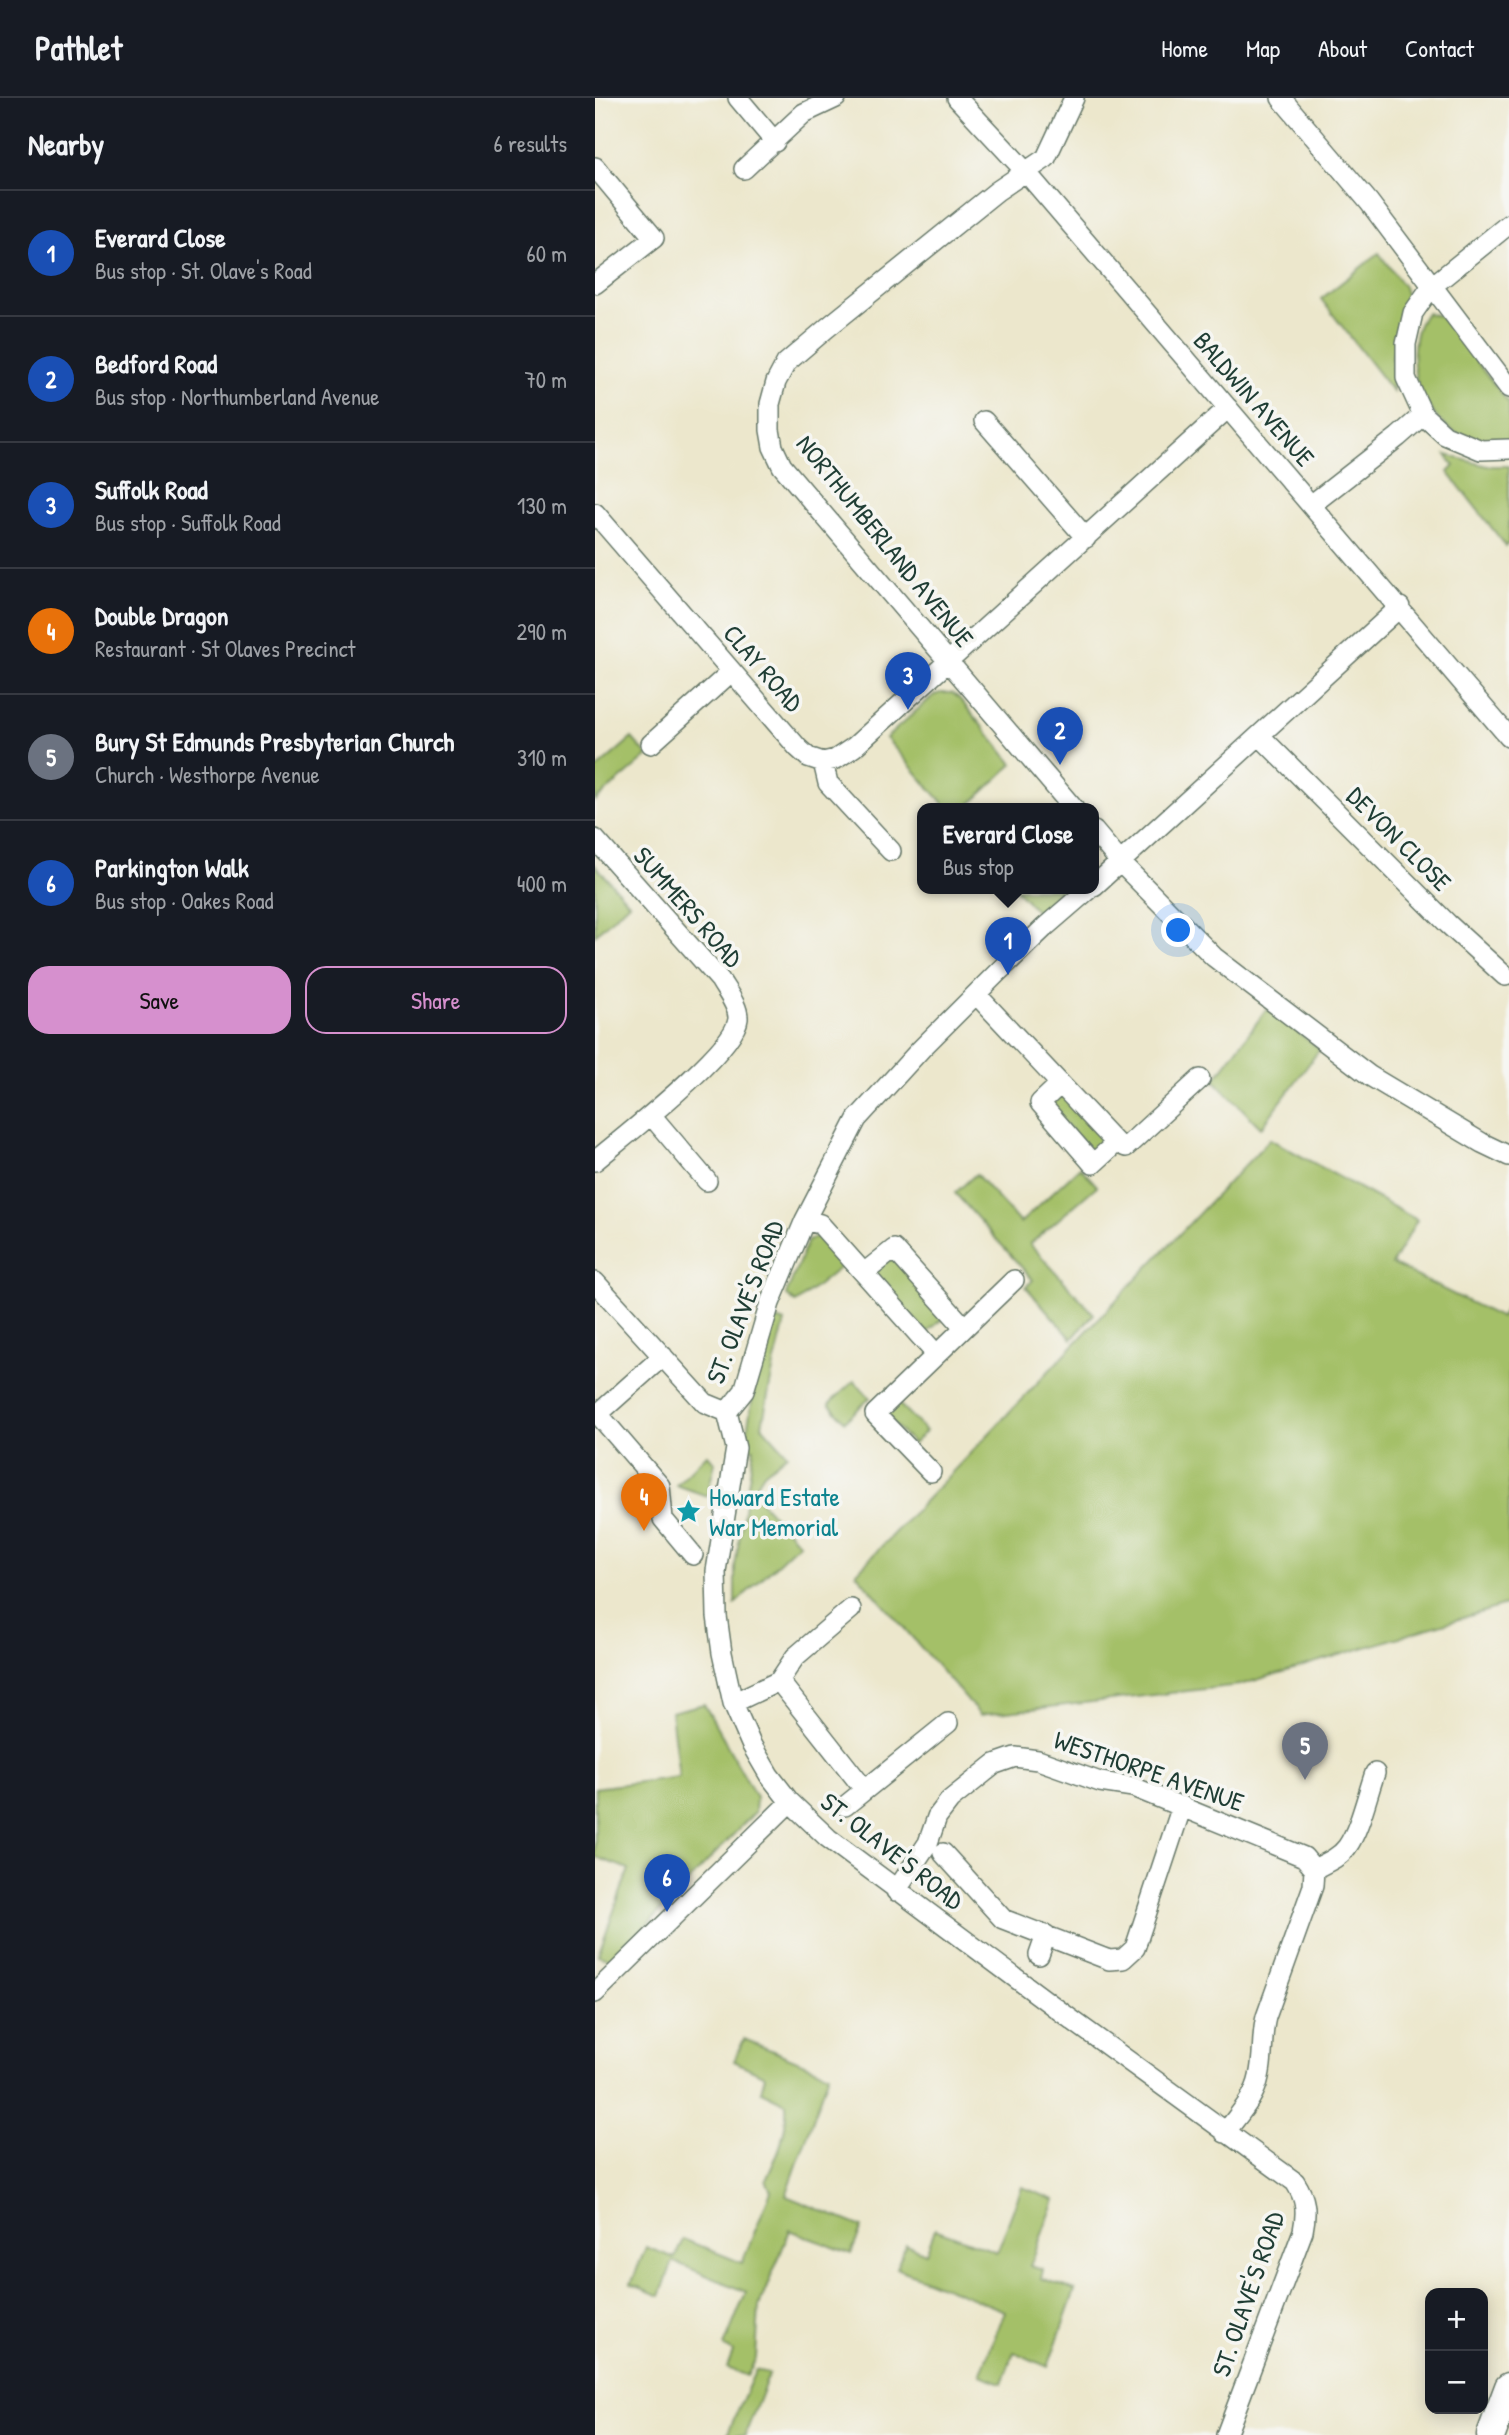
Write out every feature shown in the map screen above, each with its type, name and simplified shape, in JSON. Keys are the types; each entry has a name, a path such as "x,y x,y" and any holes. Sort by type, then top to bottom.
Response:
{"street":[{"path":"738,98 775,142"},
{"path":"744,169 804,113 836,98"},
{"name":"BALDWIN AVENUE","path":"957,98 1026,172 1509,737"},
{"name":"NORTHUMBERLAND AVENUE","path":"1070,803 782,466 773,447 770,404 776,382 786,363 997,191 1045,158 1075,98"},
{"path":"1281,98 1369,202 1509,388"},
{"path":"595,167 654,238 595,284"},
{"path":"1509,224 1431,286 1413,313 1406,344 1406,378 1423,415 1445,435 1481,450 1509,449"},
{"path":"891,851 828,783 823,762 854,747 1229,408"},
{"path":"1311,505 1423,415"},
{"path":"984,421 1086,538"},
{"name":"CLAY ROAD","path":"595,513 799,748 808,757 823,762"},
{"path":"1099,882 1399,607"},
{"path":"651,744 731,672"},
{"name":"DEVON CLOSE","path":"1260,736 1448,924 1505,976"},
{"path":"1099,837 1121,863 1214,957 1370,1076 1482,1143 1509,1156"},
{"name":"SUMMERS ROAD","path":"595,839 720,980 734,1003 738,1019 731,1035 710,1061 595,1161"},
{"name":"ST. OLAVE'S ROAD","path":"1083,894 976,994 857,1119 805,1220 770,1303 744,1391 727,1412 736,1448 716,1571 716,1592 722,1653 733,1703 751,1744 769,1775 790,1802 828,1838 897,1891 1295,2182 1302,2193 1306,2216 1303,2231 1226,2435"},
{"path":"976,994 1059,1085 1116,1143 1126,1147 1200,1079"},
{"path":"1059,1085 1040,1103 1093,1164 1116,1143"},
{"path":"651,1115 707,1181"},
{"path":"805,1220 820,1224 936,1354"},
{"path":"865,1273 894,1249 964,1327"},
{"path":"931,1472 875,1414 1014,1280"},
{"path":"595,1282 705,1403 727,1412"},
{"path":"663,1356 598,1414 660,1486 663,1519 693,1555"},
{"path":"733,1703 779,1681 795,1657 851,1609"},
{"path":"779,1681 865,1789"},
{"path":"845,1806 949,1723"},
{"name":"WESTHORPE AVENUE","path":"897,1891 928,1843 937,1817 950,1800 995,1764 1015,1757 1038,1760 1100,1782 1133,1787 1304,1857 1314,1868"},
{"path":"1225,2133 1255,2091 1259,2078 1262,2032 1313,1886 1314,1868 1333,1860 1346,1849 1375,1773"},
{"path":"595,1993 790,1802"},
{"path":"943,1853 1003,1919 1109,1960 1123,1959 1135,1948 1182,1807"},
{"path":"1039,1955 1045,1936"},
{"path":"1491,2435 1509,2387"}],"green space":[{"path":"1379,253 1404,287 1407,297 1392,357 1393,392 1321,299"},
{"path":"1427,313 1440,316 1509,403 1509,442 1481,442 1465,437 1451,430 1429,408 1422,394 1414,364 1416,334"},
{"path":"1446,455 1487,466 1509,466 1509,543 1506,546 1448,472 1454,466"},
{"path":"952,693 959,698 1013,764 971,803 943,803 886,738 934,695"},
{"path":"632,738 648,756 595,801 595,770"},
{"path":"595,865 629,903 595,935"},
{"path":"1021,894 1057,894 1037,912"},
{"path":"1267,1009 1320,1049 1261,1128 1214,1080"},
{"path":"1062,1094 1106,1142 1093,1154 1049,1106"},
{"path":"1270,1139 1417,1220 1392,1264 1501,1318 1509,1301 1509,1604 1240,1685 980,1715 856,1573"},
{"path":"1080,1167 1097,1186 1030,1244 1094,1314 1072,1339 1026,1287 1033,1280 955,1193 976,1174 1020,1223"},
{"path":"819,1236 843,1265 796,1303 786,1295 808,1240"},
{"path":"892,1256 946,1315 927,1333 873,1274"},
{"path":"776,1319 785,1322 762,1426 787,1454 764,1473 752,1492 799,1543 735,1604 735,1566 754,1448 744,1448 756,1378"},
{"path":"854,1381 870,1398 845,1421 829,1404"},
{"path":"898,1403 926,1431 913,1444 886,1416"},
{"path":"707,1454 715,1463 707,1496 676,1485"},
{"path":"704,1704 756,1797 755,1812 613,1960 598,1955 629,1869 595,1857 595,1788 679,1777 671,1712"},
{"path":"744,2039 829,2074 786,2196 862,2227 851,2254 790,2230 759,2306 756,2358 747,2376 727,2368 733,2352 724,2346 746,2292 673,2261 660,2296 631,2284 646,2247 675,2258 683,2239 742,2263 771,2191 766,2180 781,2143 786,2114 786,2103 761,2091 765,2076 734,2061"},
{"path":"1022,2187 1055,2200 1030,2266 1043,2270 1041,2278 1075,2290 1048,2367 1014,2352 1002,2383 980,2375 1005,2311 896,2268 906,2245 926,2253 935,2229 997,2252"},
{"path":"756,2369 769,2374 745,2435 727,2435"}],"place":[{"name":"Suffolk Road","path":"908,710"},
{"name":"Bedford Road","path":"1060,765"},
{"name":"Everard Close","path":"1008,975"},
{"name":"Howard Estate War Memorial","path":"689,1512"},
{"name":"Double Dragon","path":"644,1531"},
{"name":"Bury St Edmunds Presbyterian Church","path":"1305,1780"},
{"name":"Parkington Walk","path":"667,1912"}]}
